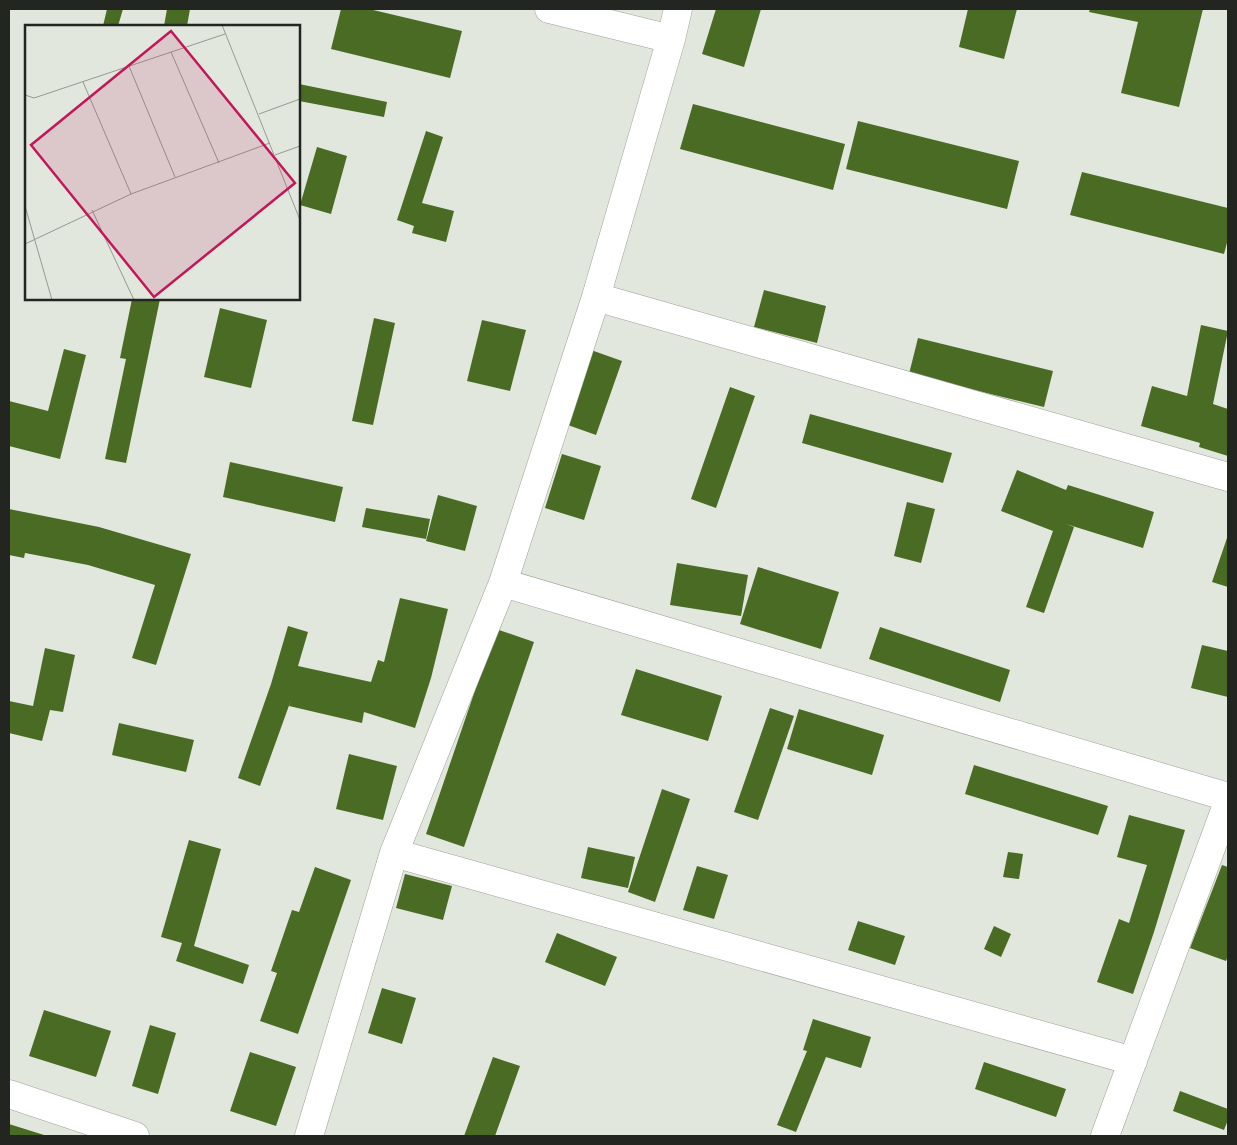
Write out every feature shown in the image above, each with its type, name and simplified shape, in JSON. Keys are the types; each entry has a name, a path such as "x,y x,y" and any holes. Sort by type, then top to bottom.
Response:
{"street":[{"path":"548,9 671,39"},
{"path":"309,1136 394,853 504,583 596,297 678,9"},
{"path":"596,297 1228,477"},
{"path":"504,583 1228,797"},
{"path":"1105,1136 1228,802"},
{"path":"394,853 1133,1061"},
{"path":"9,1094 135,1136"}],"building":[{"path":"107,9 123,9 118,25 103,25"},
{"path":"167,9 190,9 187,25 164,25"},
{"path":"341,9 369,9 462,31 450,78 331,49"},
{"path":"716,9 761,9 744,67 702,54"},
{"path":"968,9 1017,9 1004,59 959,47"},
{"path":"1090,9 1203,9 1179,107 1121,93 1138,22 1089,12"},
{"path":"300,84 387,102 384,117 300,101"},
{"path":"693,104 845,144 833,190 680,149"},
{"path":"858,121 1019,161 1007,209 846,169"},
{"path":"426,131 443,137 422,203 454,211 446,242 412,233 414,226 397,220"},
{"path":"317,147 347,156 331,214 300,205"},
{"path":"1082,172 1228,208 1228,239 1224,254 1070,215"},
{"path":"764,290 826,306 817,343 754,327"},
{"path":"132,300 160,300 126,463 105,459 126,359 120,358"},
{"path":"220,308 267,320 251,388 204,377"},
{"path":"374,318 395,323 373,425 352,421"},
{"path":"482,320 526,330 510,391 467,381"},
{"path":"1201,325 1228,331 1213,404 1228,409 1228,456 1199,447 1200,443 1141,426 1152,386 1187,396"},
{"path":"918,338 1053,371 1044,407 909,374"},
{"path":"64,349 86,355 60,459 9,446 9,401 48,411"},
{"path":"591,350 622,361 596,435 565,424"},
{"path":"730,387 755,396 716,508 691,499"},
{"path":"810,414 952,453 943,483 802,443"},
{"path":"562,454 601,466 584,520 545,508"},
{"path":"230,462 343,487 335,522 223,497"},
{"path":"1017,470 1066,490 1068,485 1154,512 1143,548 1066,524 1074,527 1044,613 1026,607 1053,531 1001,511"},
{"path":"438,495 477,506 465,551 426,541"},
{"path":"907,502 935,509 921,563 894,556"},
{"path":"366,508 430,519 426,539 362,527"},
{"path":"9,509 99,527 191,554 156,665 132,658 155,585 88,565 25,553 24,558 9,555"},
{"path":"1228,539 1228,587 1212,582"},
{"path":"677,563 748,575 741,616 670,605"},
{"path":"758,567 839,592 821,649 740,624"},
{"path":"400,598 448,609 431,678 415,728 364,712 362,723 289,706 291,700 260,786 238,778 271,684 288,626 308,632 298,666 371,682 378,660 384,662"},
{"path":"880,627 1010,670 1000,702 869,659"},
{"path":"496,629 534,642 464,847 426,834"},
{"path":"1202,645 1228,651 1228,697 1191,688"},
{"path":"45,648 75,655 63,712 50,710 42,741 9,733 9,701 33,706"},
{"path":"636,669 722,696 708,741 621,715"},
{"path":"770,708 794,716 758,820 734,812"},
{"path":"799,709 884,735 872,775 787,749"},
{"path":"119,723 194,740 186,772 112,755"},
{"path":"349,754 397,766 383,820 336,809"},
{"path":"974,765 1108,806 1098,835 965,794"},
{"path":"662,789 690,799 655,902 628,892"},
{"path":"1129,815 1185,830 1133,994 1097,982 1119,919 1129,923 1147,865 1117,857"},
{"path":"189,840 221,849 194,946 249,965 243,984 176,961 182,943 161,937"},
{"path":"588,847 635,857 628,888 581,878"},
{"path":"1008,852 1023,854 1019,879 1003,877"},
{"path":"1222,865 1228,867 1228,956 1226,961 1190,948"},
{"path":"697,866 728,875 714,919 683,910"},
{"path":"315,867 351,880 298,1034 260,1021 277,973 271,971 292,910 299,912"},
{"path":"405,874 452,886 443,920 396,908"},
{"path":"858,921 905,936 895,965 848,950"},
{"path":"994,926 1011,934 1001,957 984,949"},
{"path":"557,933 617,957 605,986 545,962"},
{"path":"382,988 416,998 402,1044 368,1033"},
{"path":"44,1010 111,1031 96,1077 29,1056"},
{"path":"813,1019 871,1037 861,1068 826,1057 796,1132 777,1125 807,1051 803,1050"},
{"path":"150,1025 176,1033 158,1094 132,1086"},
{"path":"250,1052 296,1067 276,1126 230,1111"},
{"path":"493,1057 520,1066 495,1136 464,1136"},
{"path":"984,1062 1066,1089 1056,1117 975,1089"},
{"path":"1180,1091 1228,1109 1228,1120 1224,1130 1173,1111"},
{"path":"9,1124 44,1135 44,1136 9,1136"}]}
